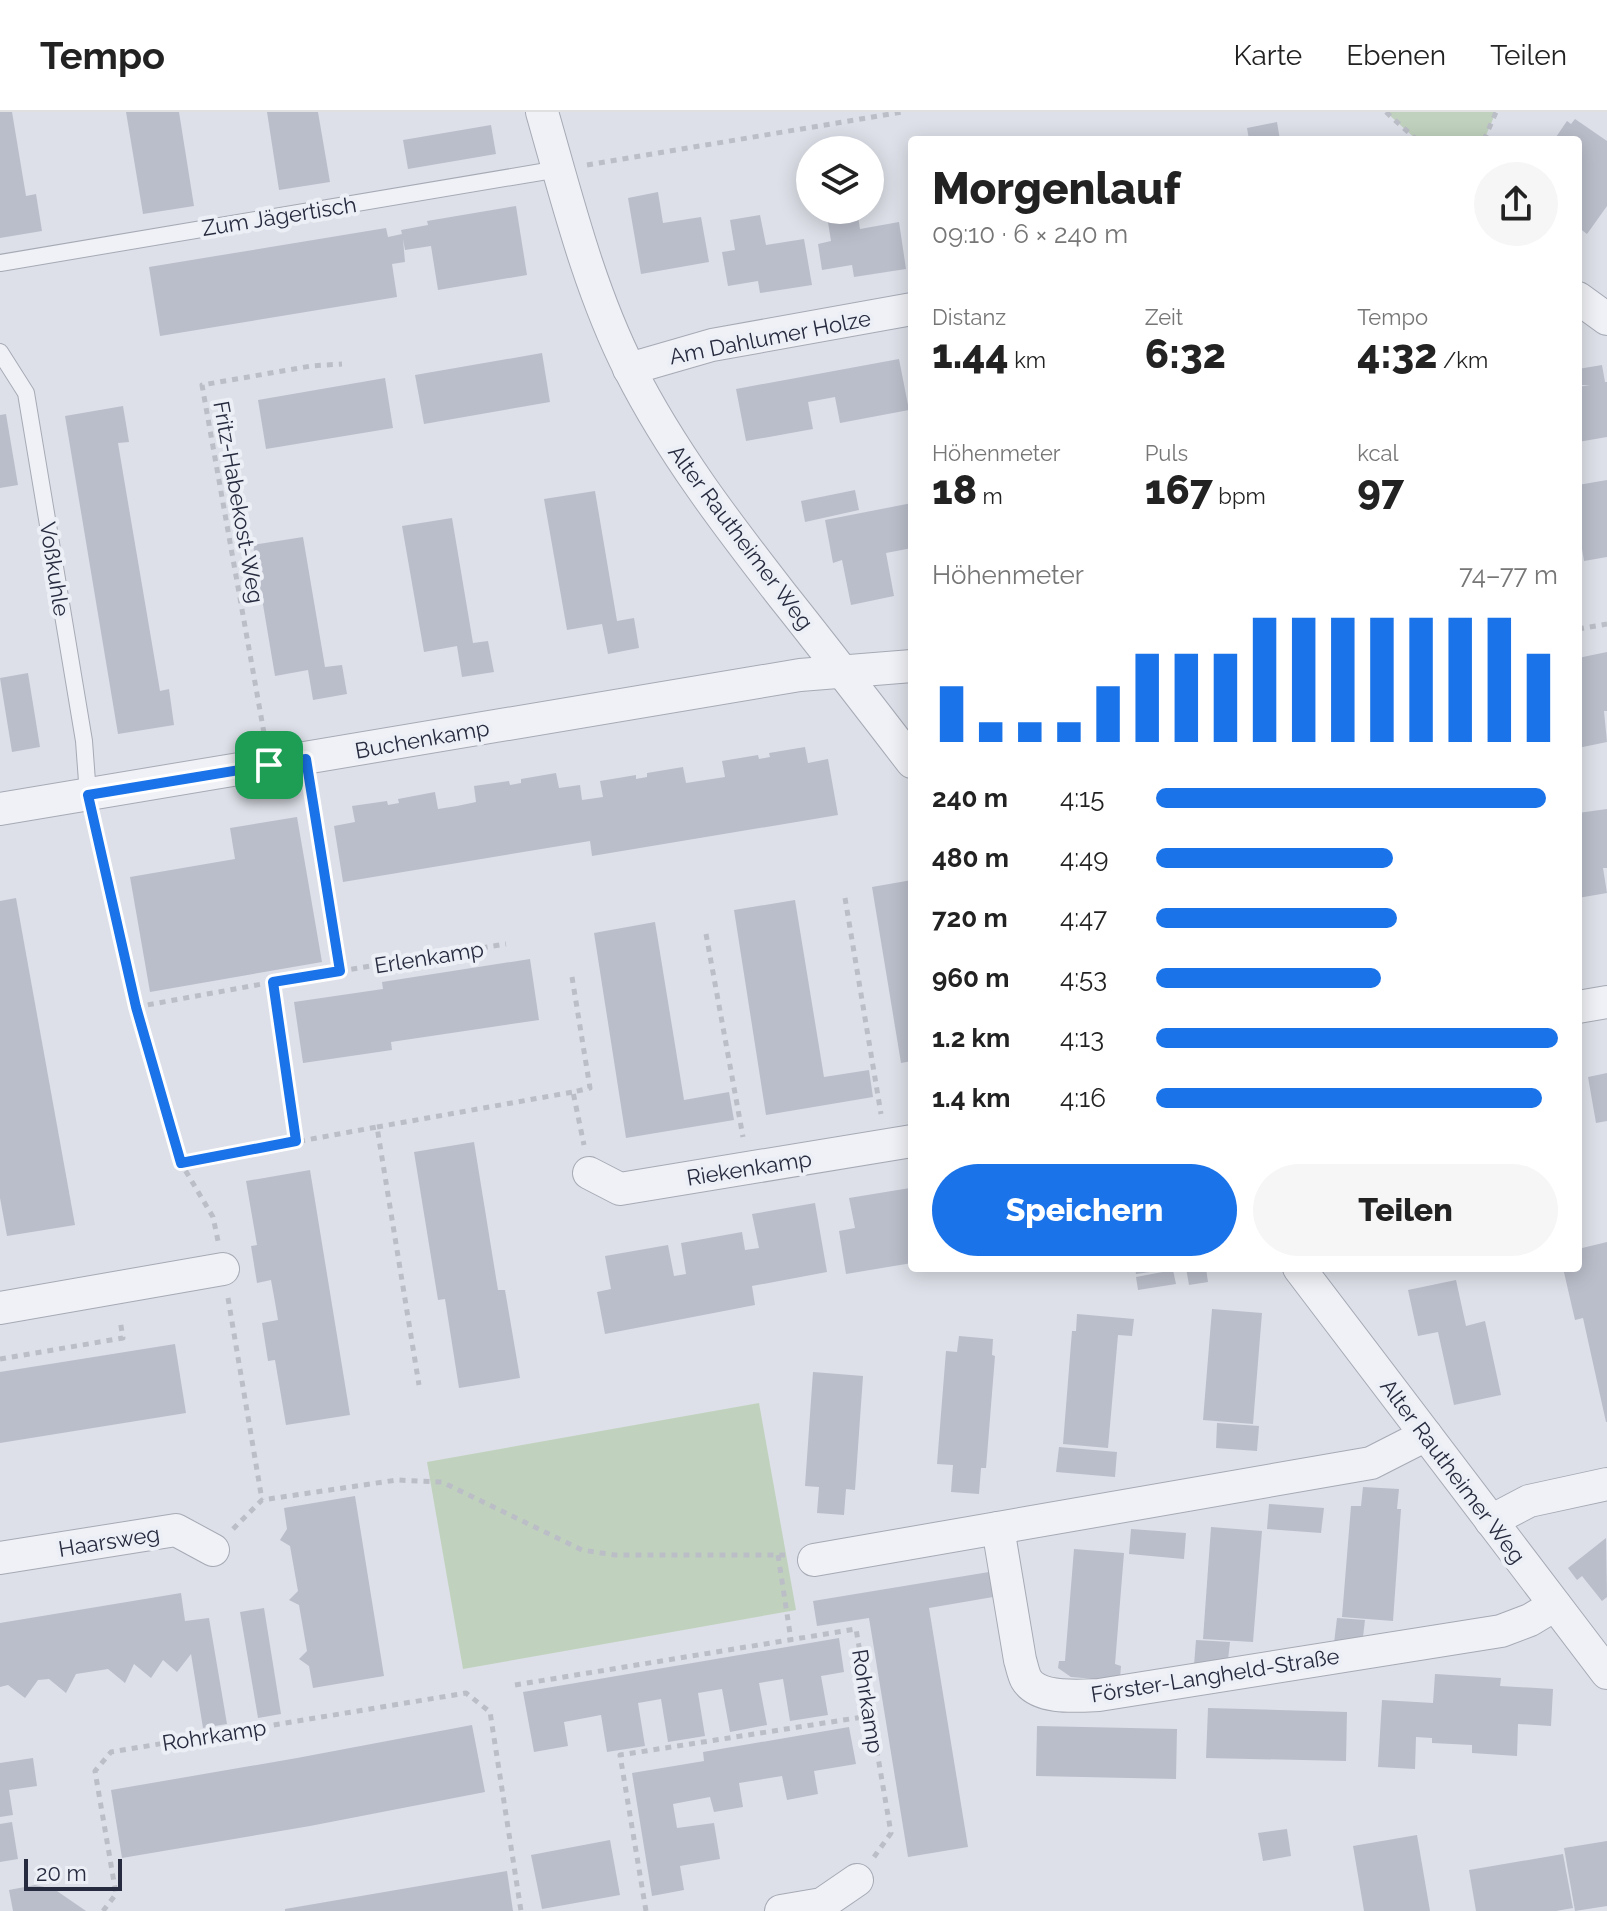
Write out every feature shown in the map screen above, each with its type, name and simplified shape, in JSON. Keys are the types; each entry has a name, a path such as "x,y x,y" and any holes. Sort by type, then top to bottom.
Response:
{"street":[{"name":"Alter Rautheimer Weg","path":"542,112 591,277 629,369 665,434 708,500 908,757"},
{"path":"1582,301 1607,319"},
{"name":"Am Dahlumer Holze","path":"629,369 712,345 908,310"},
{"name":"Buchenkamp","path":"0,809 800,675 908,666"},
{"path":"1582,1006 1607,1002"},
{"name":"Riekenkamp","path":"589,1173 620,1189 899,1143"},
{"path":"0,1308 223,1269"},
{"name":"Alter Rautheimer Weg","path":"1302,1272 1607,1673"},
{"path":"804,1558 998,1528 1371,1463 1426,1435"},
{"path":"1491,1521 1529,1501 1607,1484"},
{"name":"Förster-Langheld-Straße","path":"998,1528 1020,1660 1026,1679 1036,1690 1054,1694 1099,1695 1501,1631 1530,1620 1555,1605"},
{"name":"Haarsweg","path":"0,1558 176,1530 213,1550"},
{"path":"781,1911 822,1904 857,1880"}],"lane":[{"name":"Zum Jägertisch","path":"0,263 559,169"},
{"name":"Voßkuhle","path":"0,352 8,381 26,393 84,741 88,795"}],"path":[{"path":"559,169 902,112"},
{"path":"1386,112 1413,136"},
{"path":"1486,136 1496,112"},
{"name":"Fritz-Habekost-Weg","path":"269,765 202,385 311,366 342,364"},
{"path":"1582,628 1607,624"},
{"path":"306,759 340,971"},
{"path":"88,795 136,1007 181,1163 590,1088 572,977"},
{"path":"845,898 899,1143"},
{"path":"706,934 748,1169"},
{"name":"Erlenkamp","path":"136,1007 506,944"},
{"path":"273,982 296,1141"},
{"path":"573,1092 589,1173"},
{"path":"377,1127 419,1385"},
{"path":"0,1359 123,1338 115,1290"},
{"path":"254,1451 262,1500"},
{"path":"213,1550 262,1500 397,1480 442,1482 582,1550 615,1555 778,1555 804,1558"},
{"path":"778,1555 791,1640"},
{"name":"Rohrkamp","path":"515,1685 856,1629 891,1833 857,1880"},
{"name":"Rohrkamp","path":"103,1911 116,1894 95,1771 111,1752 466,1693 490,1712 521,1911"},
{"path":"646,1911 620,1755 870,1716"}],"green space":[{"path":"1386,112 1496,112 1486,136 1413,136"},
{"path":"759,1403 796,1610 463,1669 427,1462"}],"building":[{"path":"0,112 12,112 26,196 36,194 42,231 0,238"},
{"path":"126,112 179,112 194,206 143,214"},
{"path":"267,112 318,112 330,182 279,190"},
{"path":"1575,119 1607,141 1607,206 1587,234 1582,230 1582,136 1557,136 1567,121 1571,124"},
{"path":"1277,122 1279,136 1248,136 1247,128"},
{"path":"491,125 496,154 408,169 403,140"},
{"path":"658,192 663,223 701,217 709,262 641,274 628,198"},
{"path":"516,206 527,275 438,290 431,246 405,250 403,239 405,262 392,264 397,297 160,336 149,267 386,228 388,237 402,234 401,230 428,225 427,221"},
{"path":"760,215 766,245 804,239 812,285 760,293 758,281 728,286 722,252 735,250 730,220"},
{"path":"899,222 906,269 854,277 852,265 822,270 818,244 831,241 828,224 859,224 860,229"},
{"path":"542,353 550,402 424,424 415,375"},
{"path":"899,359 908,410 840,423 835,397 808,402 813,429 746,441 736,389"},
{"path":"1602,365 1607,382 1607,437 1582,441 1582,386 1590,385 1582,385 1582,368"},
{"path":"385,378 393,428 266,449 258,400"},
{"path":"123,406 129,442 118,443 160,691 169,689 174,725 118,734 65,416"},
{"path":"6,414 18,485 0,488 0,415"},
{"path":"1607,480 1607,557 1584,561 1582,484"},
{"path":"855,490 859,510 805,522 801,501"},
{"path":"595,491 617,621 634,618 639,648 608,654 602,624 567,630 544,499"},
{"path":"908,504 908,549 886,553 894,596 851,605 842,560 833,563 825,520"},
{"path":"452,518 473,643 488,641 494,672 462,677 457,646 424,652 402,526"},
{"path":"303,537 325,667 342,665 347,694 313,700 308,670 275,676 253,545"},
{"path":"1607,652 1607,711 1604,711 1607,742 1582,747 1582,657"},
{"path":"28,673 40,747 12,752 0,678"},
{"path":"805,747 808,763 828,759 838,815 592,856 590,841 343,882 334,826 355,822 352,806 387,801 388,805 399,803 398,799 435,792 438,809 457,806 476,802 474,786 509,781 510,785 521,783 521,779 556,773 559,788 580,785 582,800 603,797 600,781 636,775 636,779 647,777 647,773 683,767 686,783 725,777 722,761 758,755 759,759 770,757 769,753"},
{"path":"1607,809 1607,868 1603,868 1607,893 1582,897 1582,812"},
{"path":"297,817 322,962 150,992 130,877 235,859 230,828"},
{"path":"908,881 908,1062 901,1063 872,887"},
{"path":"16,898 75,1225 7,1236 0,1198 0,901"},
{"path":"795,900 824,1077 869,1070 873,1097 766,1115 734,910"},
{"path":"655,922 684,1100 729,1092 734,1120 626,1138 594,933"},
{"path":"530,959 539,1020 391,1042 392,1050 303,1063 294,1002 383,989 382,982"},
{"path":"1607,1073 1607,1121 1596,1123 1588,1077"},
{"path":"474,1142 498,1290 505,1290 520,1378 459,1388 445,1299 438,1300 414,1152"},
{"path":"310,1170 350,1415 286,1425 275,1360 268,1361 262,1323 278,1320 271,1280 257,1283 251,1246 257,1245 246,1181"},
{"path":"908,1188 908,1264 846,1274 839,1231 855,1228 849,1198"},
{"path":"815,1203 827,1272 752,1286 755,1305 605,1334 597,1292 611,1289 605,1256 668,1245 674,1276 686,1274 681,1243 742,1232 745,1250 759,1248 752,1214"},
{"path":"1607,1242 1607,1422 1583,1318 1575,1320 1564,1272 1582,1272 1582,1248"},
{"path":"1173,1272 1176,1284 1138,1290 1136,1277"},
{"path":"1187,1272 1207,1272 1208,1282 1189,1285"},
{"path":"1456,1280 1466,1326 1485,1321 1501,1395 1454,1405 1438,1332 1418,1336 1408,1290"},
{"path":"1212,1309 1262,1313 1253,1424 1203,1420"},
{"path":"1077,1314 1134,1319 1132,1336 1118,1335 1108,1448 1063,1444 1072,1331 1076,1331"},
{"path":"959,1336 993,1339 992,1355 995,1356 986,1468 981,1468 979,1494 951,1492 953,1465 937,1464 946,1351 957,1352"},
{"path":"175,1344 186,1413 0,1443 0,1372"},
{"path":"813,1372 863,1376 855,1490 846,1489 844,1515 817,1513 819,1487 805,1486"},
{"path":"1217,1423 1259,1426 1257,1451 1216,1448"},
{"path":"1059,1447 1117,1452 1115,1477 1056,1472"},
{"path":"1363,1487 1399,1489 1397,1509 1401,1509 1393,1621 1342,1617 1351,1506 1361,1506"},
{"path":"355,1496 384,1676 313,1688 309,1666 299,1659 307,1651 299,1605 289,1600 298,1591 290,1546 280,1540 287,1529 284,1508"},
{"path":"1269,1504 1324,1508 1321,1533 1267,1529"},
{"path":"1211,1527 1262,1531 1253,1642 1203,1639"},
{"path":"1131,1529 1186,1533 1184,1559 1129,1554"},
{"path":"1606,1538 1607,1597 1602,1601 1582,1576 1577,1580 1568,1568"},
{"path":"1074,1549 1124,1553 1115,1664 1121,1666 1120,1678 1071,1677 1058,1668 1059,1661 1065,1661"},
{"path":"989,1572 993,1597 929,1608 968,1847 908,1857 869,1618 817,1626 813,1601"},
{"path":"181,1593 185,1621 209,1618 227,1724 203,1728 191,1654 177,1672 163,1660 151,1678 134,1664 125,1683 108,1669 76,1674 66,1693 49,1679 38,1680 25,1698 8,1685 0,1687 0,1623"},
{"path":"264,1608 281,1714 258,1718 240,1612"},
{"path":"1337,1618 1365,1620 1363,1637 1334,1643"},
{"path":"839,1638 844,1672 821,1676 828,1715 790,1721 783,1679 759,1683 767,1725 730,1732 722,1689 698,1693 705,1736 668,1742 661,1699 638,1703 645,1746 607,1752 601,1715 564,1722 568,1746 534,1752 523,1692"},
{"path":"1196,1640 1230,1642 1228,1660 1194,1665"},
{"path":"1435,1674 1501,1678 1500,1686 1553,1689 1551,1726 1518,1724 1517,1756 1472,1753 1472,1745 1432,1743 1432,1738 1416,1737 1415,1769 1378,1767 1382,1700 1433,1703"},
{"path":"1208,1708 1347,1712 1346,1761 1206,1758"},
{"path":"472,1725 485,1792 122,1858 111,1790"},
{"path":"1037,1726 1177,1729 1176,1779 1036,1776"},
{"path":"849,1727 856,1764 814,1771 818,1794 787,1800 782,1776 739,1783 743,1807 714,1812 710,1797 673,1804 677,1828 714,1823 720,1859 680,1866 684,1890 652,1896 632,1773 704,1761 703,1752"},
{"path":"33,1758 37,1786 9,1790 13,1815 0,1817 0,1763"},
{"path":"12,1822 18,1859 0,1862 0,1824"},
{"path":"1287,1829 1291,1856 1263,1861 1258,1833"},
{"path":"1417,1835 1430,1911 1364,1911 1353,1846"},
{"path":"610,1840 620,1895 542,1909 531,1855"},
{"path":"1607,1841 1607,1906 1575,1911 1564,1848"},
{"path":"1563,1854 1573,1908 1556,1911 1476,1911 1469,1870"},
{"path":"507,1871 513,1911 285,1911 285,1909"},
{"path":"35,1885 54,1889 86,1911 13,1911 9,1890"}],"route":[{"path":"306,759 340,971 273,982 296,1141 181,1163 136,1007 88,795 269,765 306,759"}]}
